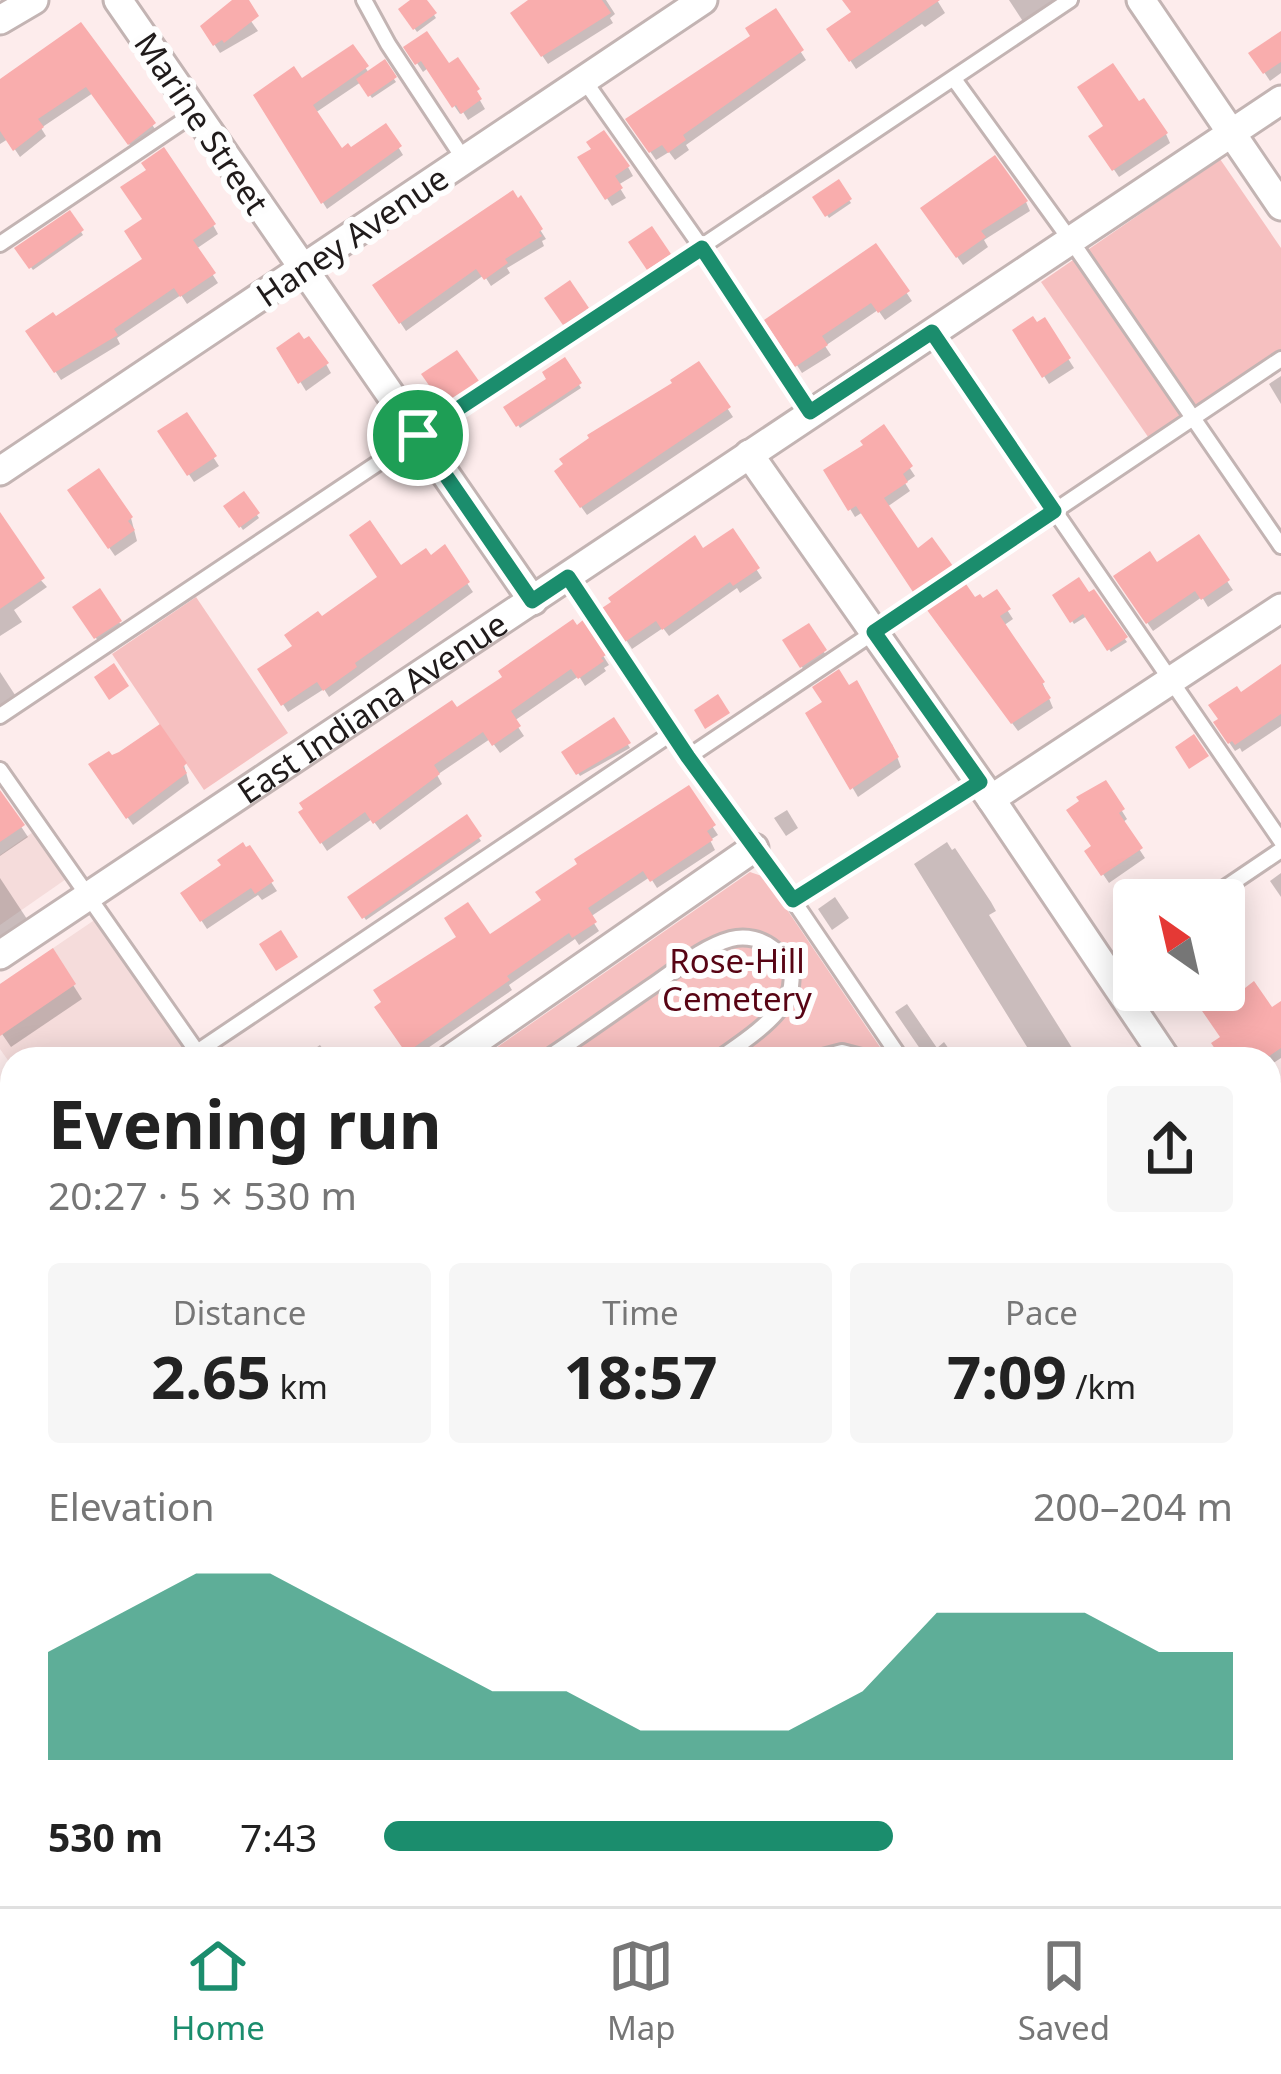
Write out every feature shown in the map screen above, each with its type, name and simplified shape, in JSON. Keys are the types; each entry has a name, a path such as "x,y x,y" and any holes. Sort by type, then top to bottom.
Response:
{"street":[{"name":"Marine Street","path":"118,0 532,601"},
{"name":"Haney Avenue","path":"0,471 703,0"},
{"path":"1141,0 1281,206"},
{"path":"0,20 23,1"},
{"name":"East Indiana Avenue","path":"0,955 1281,100"},
{"path":"749,454 985,790 1158,1047"},
{"path":"985,790 1171,681 1281,608"},
{"path":"467,1047 754,848"}],"lane":[{"path":"364,0 466,161"},
{"path":"0,716 1070,0"},
{"path":"584,80 810,412"},
{"path":"954,80 1281,546"},
{"path":"0,244 195,113"},
{"path":"932,332 1281,845 1235,879"},
{"path":"688,757 1281,359"},
{"path":"568,577 688,757 893,1047"},
{"path":"212,1047 672,733"},
{"path":"0,770 194,1047"},
{"path":"793,900 985,790"},
{"path":"563,1047 706,949 736,938 754,938 772,946 783,958 790,989 776,1016 735,1047"},
{"path":"1104,970 1113,964"}],"shaded area":[{"path":"36,830 69,877 0,925 0,855"},
{"path":"96,919 186,1047 0,1047 0,984"}],"green space":[{"path":"1220,159 1281,248 1281,356 1153,444 1041,282"},
{"path":"196,597 288,733 204,790 112,654"},
{"name":"Rose-Hill Cemetery","path":"750,872 765,877 880,1047 497,1047"}],"building":[{"path":"232,0 249,0 259,16 213,46 200,26"},
{"path":"410,0 427,0 437,13 413,30 398,9"},
{"path":"528,0 602,0 611,13 541,57 510,13"},
{"path":"842,0 940,0 849,62 826,29 851,12"},
{"path":"776,8 804,50 683,135 686,140 668,153 662,145 649,153 625,119 750,36 745,28"},
{"path":"81,22 156,123 128,145 86,87 38,119 44,127 13,151 0,131 0,79"},
{"path":"427,31 449,63 458,57 480,89 482,99 461,114 421,61 415,65 403,47"},
{"path":"1281,31 1281,62 1263,74 1248,53"},
{"path":"353,44 369,66 313,105 342,148 386,123 402,146 321,204 253,95 294,66 302,78"},
{"path":"385,59 397,77 368,97 356,79"},
{"path":"1113,63 1168,133 1112,171 1088,136 1103,126 1077,87"},
{"path":"604,130 630,166 615,176 623,188 605,200 577,157 591,149 586,142"},
{"path":"164,147 216,224 193,240 216,273 180,297 174,288 114,329 118,335 54,373 25,331 142,259 124,231 142,219 120,187 146,170 141,163"},
{"path":"995,155 1028,201 981,231 986,237 956,258 920,208"},
{"path":"839,179 852,199 825,217 812,197"},
{"path":"513,190 543,229 542,236 505,259 508,263 484,280 476,269 399,324 372,285"},
{"path":"70,210 84,230 29,269 14,248"},
{"path":"652,226 671,254 647,270 628,242"},
{"path":"876,243 910,291 878,313 871,303 822,336 828,345 795,367 764,320"},
{"path":"570,280 589,308 563,325 544,298"},
{"path":"1033,316 1037,322 1045,317 1071,358 1042,378 1012,330"},
{"path":"299,332 304,339 309,336 329,363 298,384 276,348"},
{"path":"457,350 479,381 443,405 421,374"},
{"path":"565,357 582,383 516,427 503,407 546,379 542,372"},
{"path":"699,361 731,407 580,508 554,471 563,464 559,459 587,435"},
{"path":"187,412 217,456 187,476 157,431"},
{"path":"884,424 913,466 903,474 908,482 884,498 918,548 932,537 953,566 913,592 856,506 848,511 823,470 863,445 860,441"},
{"path":"99,468 133,517 128,521 135,530 108,549 67,490"},
{"path":"244,491 260,513 239,528 223,506"},
{"path":"0,512 45,578 0,609"},
{"path":"370,520 401,565 426,548 431,555 445,544 470,582 323,691 317,682 281,706 257,669 292,646 284,635 318,611 322,616 377,577 349,535"},
{"path":"733,528 760,568 733,586 730,582 662,630 656,621 625,642 602,608 611,602 608,598 695,535 703,548"},
{"path":"1199,534 1230,580 1201,600 1195,591 1146,624 1113,576 1150,551 1157,562"},
{"path":"1079,577 1089,592 1094,589 1128,637 1107,651 1083,614 1070,623 1052,595"},
{"path":"966,584 975,597 983,598 997,589 1011,609 1000,616 1051,698 1011,724 927,610"},
{"path":"100,588 122,621 94,639 72,607"},
{"path":"573,619 577,625 583,620 606,655 601,658 604,661 578,679 571,669 511,711 521,726 492,746 483,732 434,765 440,774 373,824 365,812 320,844 298,812 303,809 299,803 452,700 457,707 502,677 498,671"},
{"path":"809,623 827,650 800,668 782,640"},
{"path":"114,663 129,686 109,700 94,677"},
{"path":"1281,664 1281,714 1235,745 1228,744 1208,705 1237,686 1241,692"},
{"path":"839,669 849,685 857,680 899,757 850,790 805,713 822,702 812,687"},
{"path":"718,694 730,713 705,729 694,710"},
{"path":"614,717 631,743 576,775 561,752"},
{"path":"160,724 187,763 183,767 187,773 126,819 88,764 109,751 112,755 119,752"},
{"path":"1194,734 1209,756 1189,769 1175,747"},
{"path":"1106,780 1125,809 1119,813 1143,848 1101,876 1084,851 1091,846 1066,810 1079,801 1076,797"},
{"path":"689,785 716,825 707,831 713,840 650,882 643,871 588,908 597,922 572,938 569,933 415,1047 402,1047 374,1007 381,1002 373,990 456,937 444,918 468,902 490,934 541,900 535,892 577,864 574,859"},
{"path":"0,790 25,825 0,842"},
{"path":"467,814 482,836 362,919 347,897"},
{"path":"243,842 250,845 274,881 255,894 251,888 200,922 180,893 221,865 217,860"},
{"path":"281,930 298,957 276,971 259,944"},
{"path":"53,948 76,984 0,1036 0,984"},
{"path":"1254,981 1272,1007 1281,1001 1281,1047 1214,1047 1211,1043 1220,1037 1202,1011 1245,1011 1245,988"}],"route":[{"path":"702,248 810,412 932,332 1054,511 874,632 980,782 793,900 688,757 568,577 532,601 418,435 702,248"}]}
